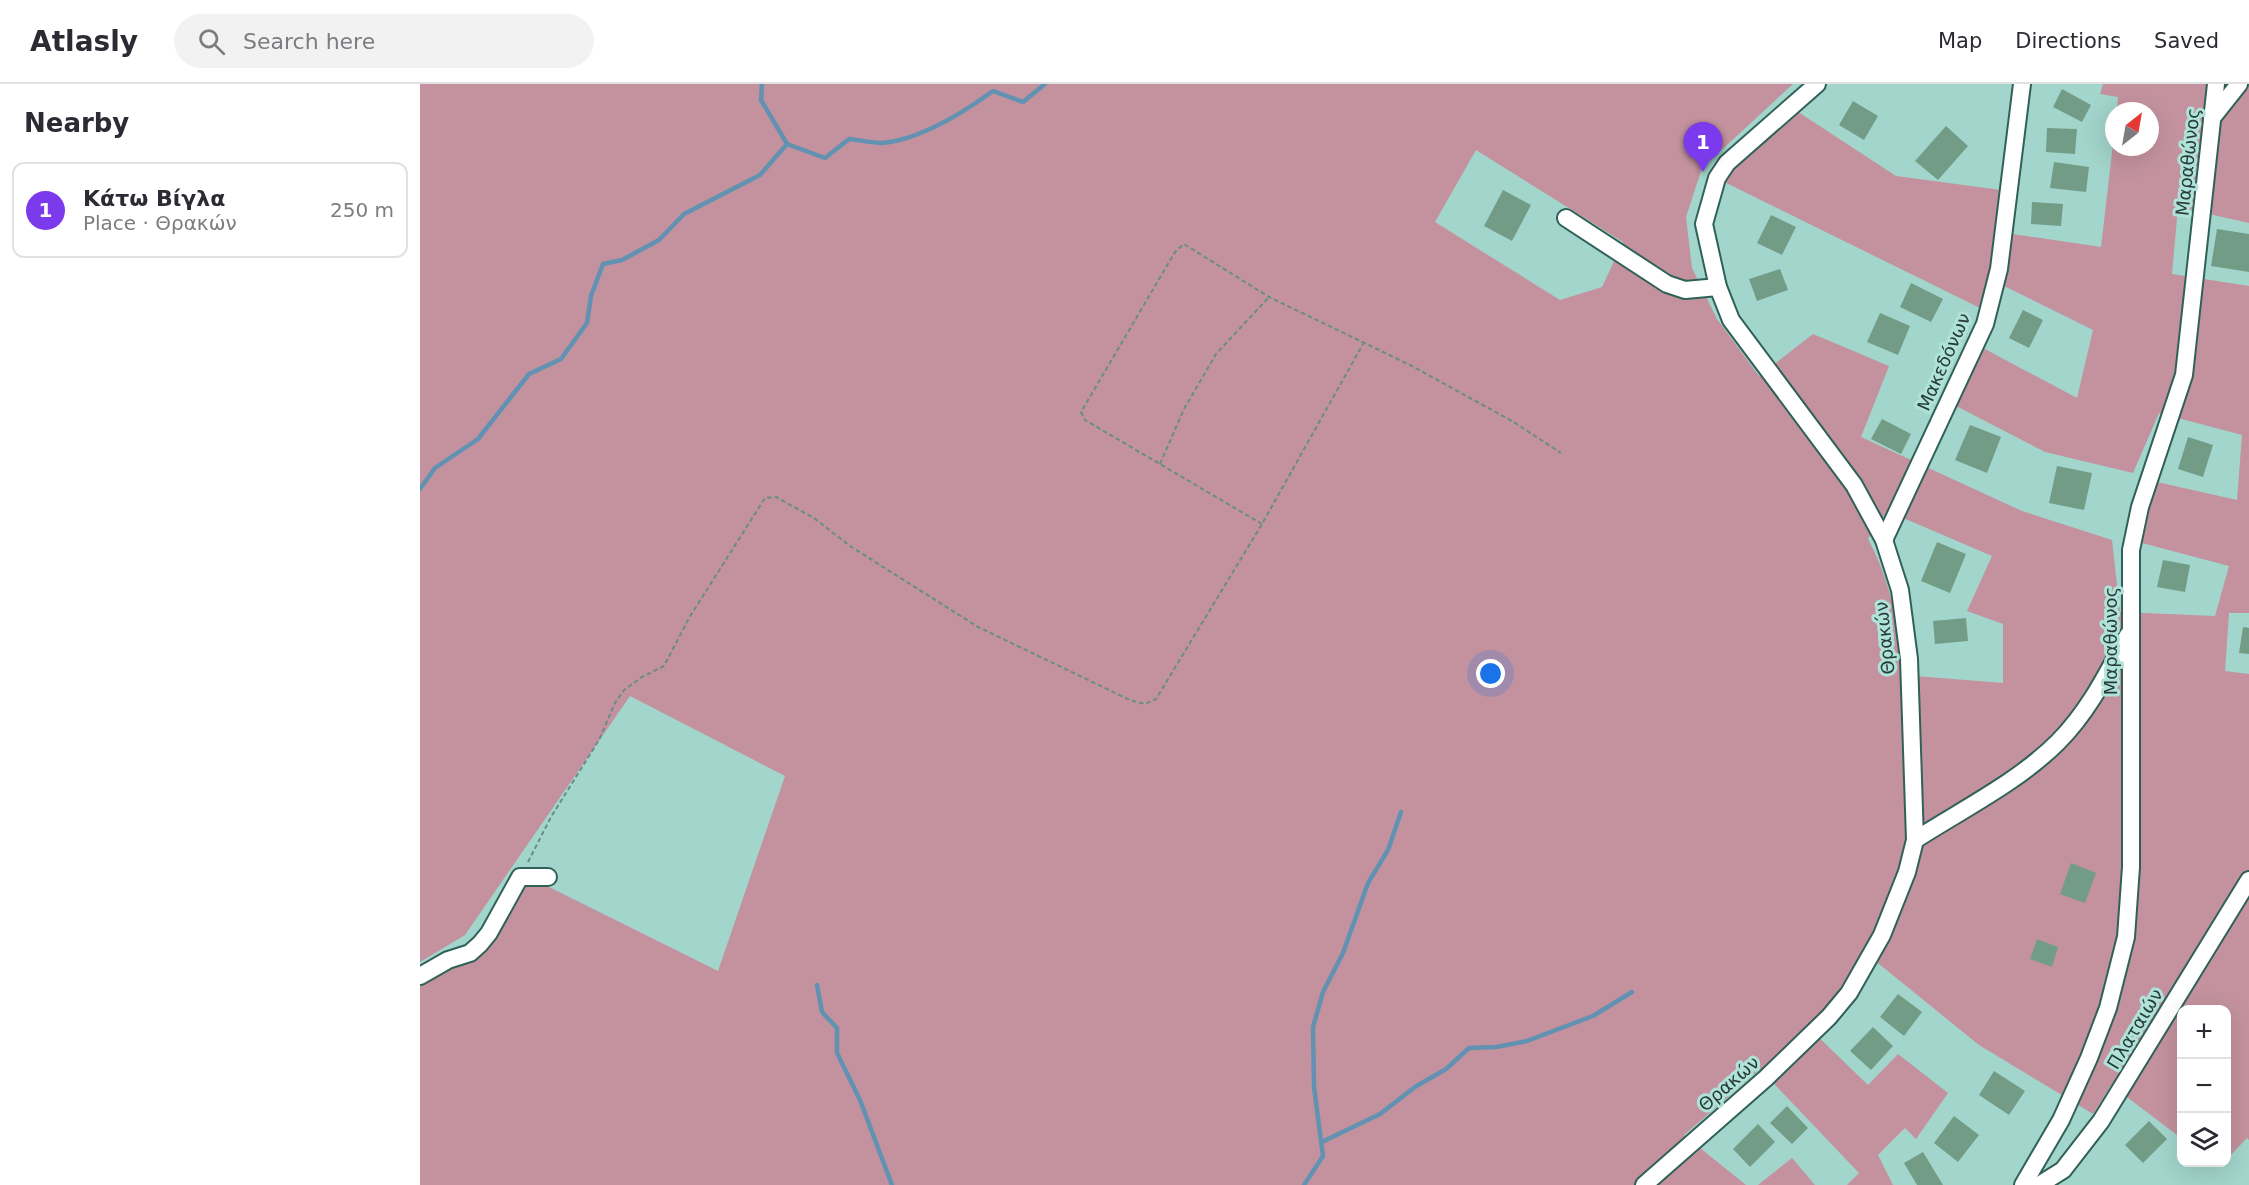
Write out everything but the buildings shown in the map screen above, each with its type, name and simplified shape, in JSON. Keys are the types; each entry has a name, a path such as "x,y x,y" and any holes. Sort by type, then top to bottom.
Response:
{"street":[{"name":"Θρακών","path":"1644,1185 1767,1078 1829,1017 1848,993 1882,935 1907,872 1915,840 1909,659 1903,607 1884,540 1847,476 1736,327 1718,287 1704,224 1717,178 1727,163 1817,84"},
{"name":"Μακεδόνων","path":"1884,540 1984,324 1999,269 2022,84"},
{"name":"Μαραθώνος","path":"2023,1185 2075,1091 2108,1008 2122,958 2131,867 2130,566 2135,527 2184,375 2216,84"},
{"path":"2212,117 2239,84"},
{"path":"1566,218 1667,284 1685,290 1718,287"},
{"path":"1915,840 2032,766 2059,741 2093,698 2130,631"},
{"path":"420,976 448,960 470,953 480,944 489,933 520,877 548,876"},
{"name":"Πλαταιών","path":"2039,1185 2063,1170 2101,1121 2249,880"}],"path":[{"path":"1262,524 1085,420 1081,411 1175,252 1184,244 1194,248 1269,297 1420,370 1512,421 1561,453"},
{"path":"1160,464 1184,409 1216,354 1269,297"},
{"path":"520,877 551,817 599,740 615,703 633,683 664,666 689,618 765,498 776,497 814,518 850,546 978,627 1130,700 1145,704 1156,699 1262,524 1363,344"}],"shaded area":[{"path":"420,84 1793,84 1702,168 1686,217 1692,268 1717,319 1759,376 1813,334 1889,366 1861,437 2022,511 2112,540 2120,612 2215,616 2229,566 2142,543 2144,516 2157,482 2237,500 2242,435 2159,413 2133,473 2045,452 1956,406 1983,348 2077,398 2093,330 1992,280 1982,309 1710,175 1783,102 1896,176 2001,190 1999,232 2101,247 2112,156 2159,156 2159,102 2118,102 2118,97 2100,94 2103,84 2249,84 2249,223 2178,207 2172,274 2249,286 2249,613 2229,613 2225,671 2249,674 2249,1140 2247,1138 2231,1155 2231,1005 2177,1005 2177,1135 2111,1085 2093,1114 1979,1045 1863,951 1837,994 1808,1027 1868,1085 1898,1054 1948,1093 1916,1139 1905,1128 1878,1155 1893,1185 1847,1185 1859,1173 1760,1069 1684,1135 1746,1185 420,1185 420,985 490,943 525,885 539,882 718,971 785,776 630,696 465,935 420,962","holes":["1476,150 1623,242 1602,287 1560,300 1435,222","1887,511 1992,556 1967,611 2003,624 2003,683 1903,675 1893,605 1883,572 1868,539"]},
{"path":"1792,1158 1815,1185 1758,1185"}],"waterway":[{"path":"762,84 761,100 787,144 825,158 849,139 882,143 911,137 941,124 993,91 1023,102 1045,84"},
{"path":"420,489 435,468 478,439 529,374 561,359 587,323 591,296 603,264 622,260 659,240 684,214 760,175 787,144"},
{"path":"1304,1185 1323,1156 1314,1087 1313,1027 1323,992 1343,953 1368,883 1388,850 1401,812"},
{"path":"817,985 822,1012 837,1028 837,1053 860,1100 892,1185"},
{"path":"1322,1142 1380,1114 1415,1087 1446,1069 1469,1048 1496,1047 1527,1041 1593,1016 1632,992"}],"place":[{"name":"Κάτω Βίγλα","path":"1703,172"}]}
